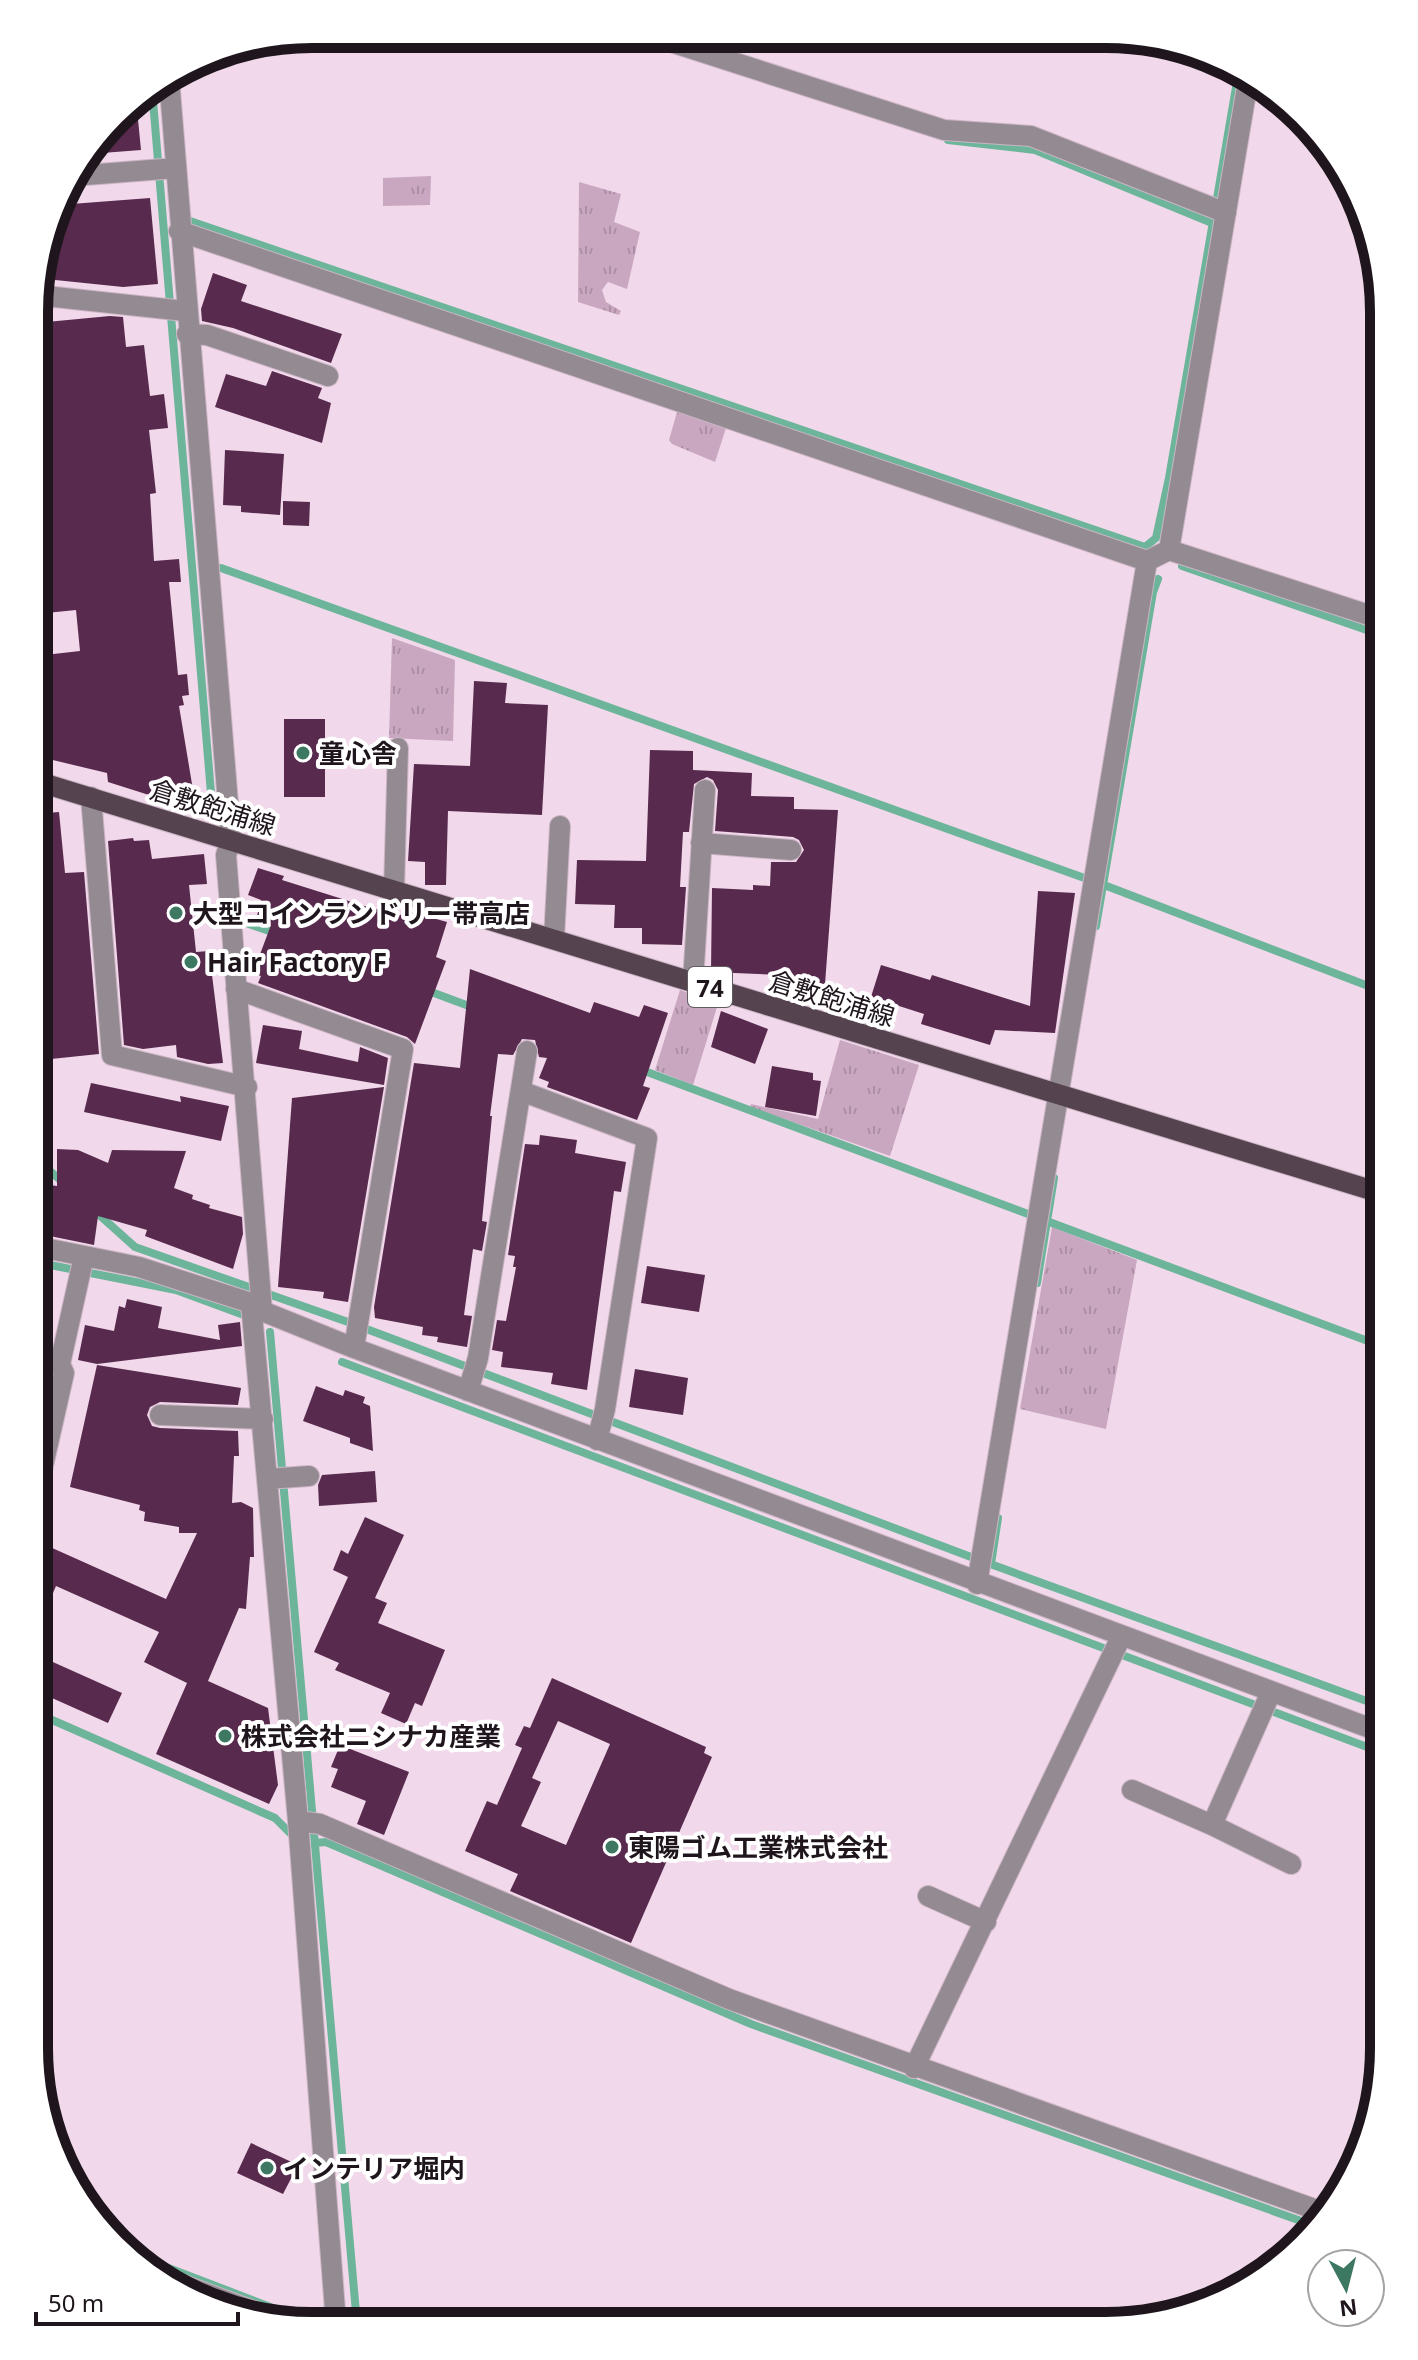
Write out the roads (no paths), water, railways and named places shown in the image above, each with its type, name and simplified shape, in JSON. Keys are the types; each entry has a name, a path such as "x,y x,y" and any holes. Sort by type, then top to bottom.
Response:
{"main road":[{"name":"倉敷飽浦線","path":"48,784 1369,1190"}],"street":[{"path":"689,48 944,130 1031,136 1219,211"},
{"path":"1169,550 1219,211 1246,89"},
{"path":"168,91 163,169 179,231 174,310 187,334 231,840 226,855 247,1087 263,1419 286,1478 335,2312"},
{"path":"87,175 163,169"},
{"path":"179,231 1147,561 1169,550 1370,615"},
{"path":"49,296 174,310"},
{"path":"187,334 207,335 328,376"},
{"path":"980,1568 1147,561"},
{"path":"394,890 398,748"},
{"path":"693,982 705,790"},
{"path":"91,797 112,1055 247,1087"},
{"path":"554,939 560,826"},
{"path":"701,843 791,850"},
{"path":"236,989 403,1049 357,1333"},
{"path":"473,1375 527,1051"},
{"path":"521,1091 647,1138 601,1425"},
{"path":"48,1251 82,1264 139,1267 258,1299 357,1333 980,1568 1116,1648 1267,1702 1369,1729"},
{"path":"48,1444 64,1373 60,1364 82,1264"},
{"path":"160,1415 263,1419"},
{"path":"914,2068 1116,1648"},
{"path":"1212,1825 1267,1702"},
{"path":"1132,1790 1291,1864"},
{"path":"305,1830 729,1999 914,2068 1314,2209"},
{"path":"928,1896 986,1922"}],"waterway":[{"path":"190,221 1145,547 1156,538 1169,478 1237,82"},
{"path":"153,103 212,805"},
{"path":"948,140 1035,150 1212,223"},
{"path":"1182,566 1370,631"},
{"path":"221,568 1104,885 1370,987"},
{"path":"1096,926 1153,592 1158,579"},
{"path":"246,923 278,934"},
{"path":"426,990 477,1009"},
{"path":"639,1069 1028,1214"},
{"path":"48,1169 65,1184"},
{"path":"1037,1283 1054,1178"},
{"path":"96,1212 135,1247 348,1322 971,1557 1369,1702"},
{"path":"1044,1220 1369,1342"},
{"path":"48,1265 176,1290 241,1314"},
{"path":"270,1332 356,2312"},
{"path":"342,1362 1369,1748"},
{"path":"991,1564 998,1518"},
{"path":"48,1718 275,1818 295,1838"},
{"path":"315,1843 326,1842 751,2024 1304,2222"},
{"path":"165,2267 278,2310"}],"place":[{"name":"童心舎","path":"303,753"},
{"name":"大型コインランドリー帯高店","path":"176,913"},
{"name":"Hair Factory F","path":"191,962"},
{"name":"株式会社ニシナカ産業","path":"225,1736"},
{"name":"東陽ゴム工業株式会社","path":"612,1847"},
{"name":"インテリア堀内","path":"267,2168"}]}
